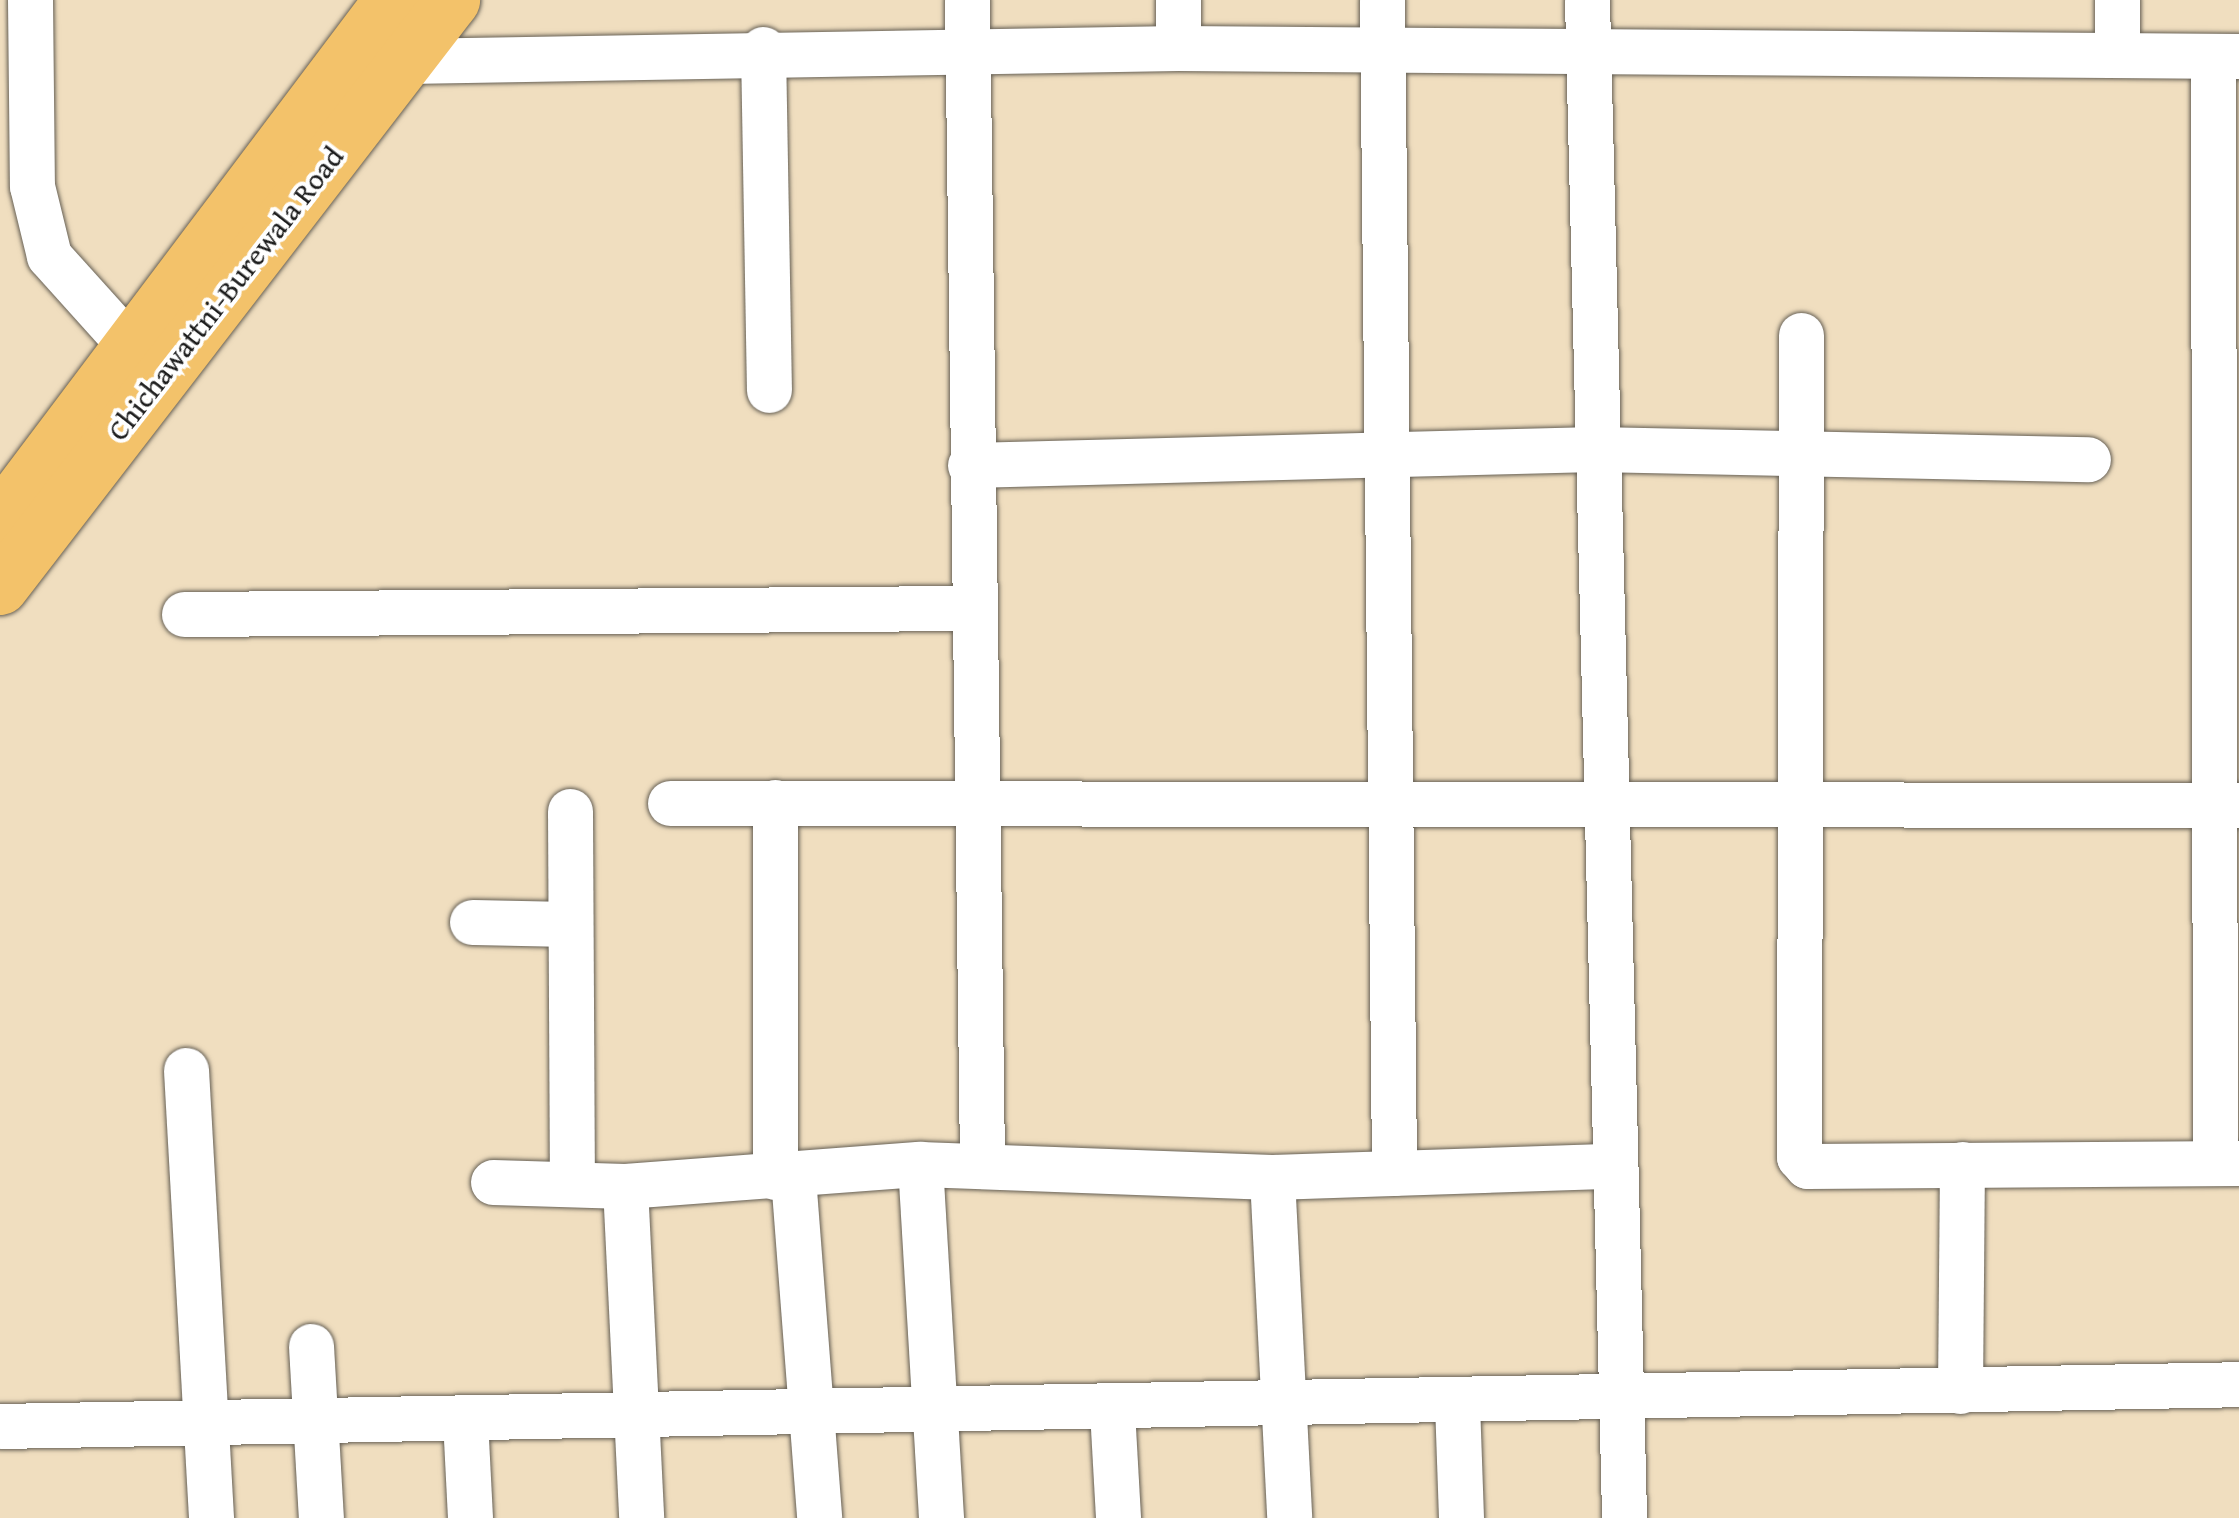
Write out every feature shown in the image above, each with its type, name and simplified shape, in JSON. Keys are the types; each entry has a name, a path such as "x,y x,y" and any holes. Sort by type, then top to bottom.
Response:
{"main road":[{"name":"Chichawattni-Burewala Road","path":"0,519 391,0"},
{"name":"Chichawattni-Burewala Road","path":"0,588 452,0"}],"street":[{"path":"30,0 32,186 49,256 129,345"},
{"path":"966,0 982,1166"},
{"path":"1178,0 1178,48"},
{"path":"1382,0 1394,1172"},
{"path":"1587,0 1612,1166 1624,1518"},
{"path":"2117,0 2117,54"},
{"path":"407,61 763,50 1178,48 1586,48 2226,56 2227,1163 1807,1166 1799,1157 1801,335"},
{"path":"763,50 768,390"},
{"path":"970,465 1596,449 1801,449 2088,459"},
{"path":"184,614 972,608"},
{"path":"670,804 1604,799 2224,806"},
{"path":"775,802 784,1177 813,1415 819,1518"},
{"path":"570,811 572,1184"},
{"path":"472,922 570,924"},
{"path":"186,1070 211,1518"},
{"path":"493,1182 625,1186 920,1164 1272,1177 1612,1166"},
{"path":"920,1164 941,1518"},
{"path":"1960,1391 1962,1164"},
{"path":"1272,1177 1289,1518"},
{"path":"625,1186 641,1518"},
{"path":"311,1346 321,1518"},
{"path":"0,1426 1112,1410 2239,1384"},
{"path":"1456,1403 1461,1518"},
{"path":"1112,1410 1118,1518"},
{"path":"466,1419 470,1518"}]}
